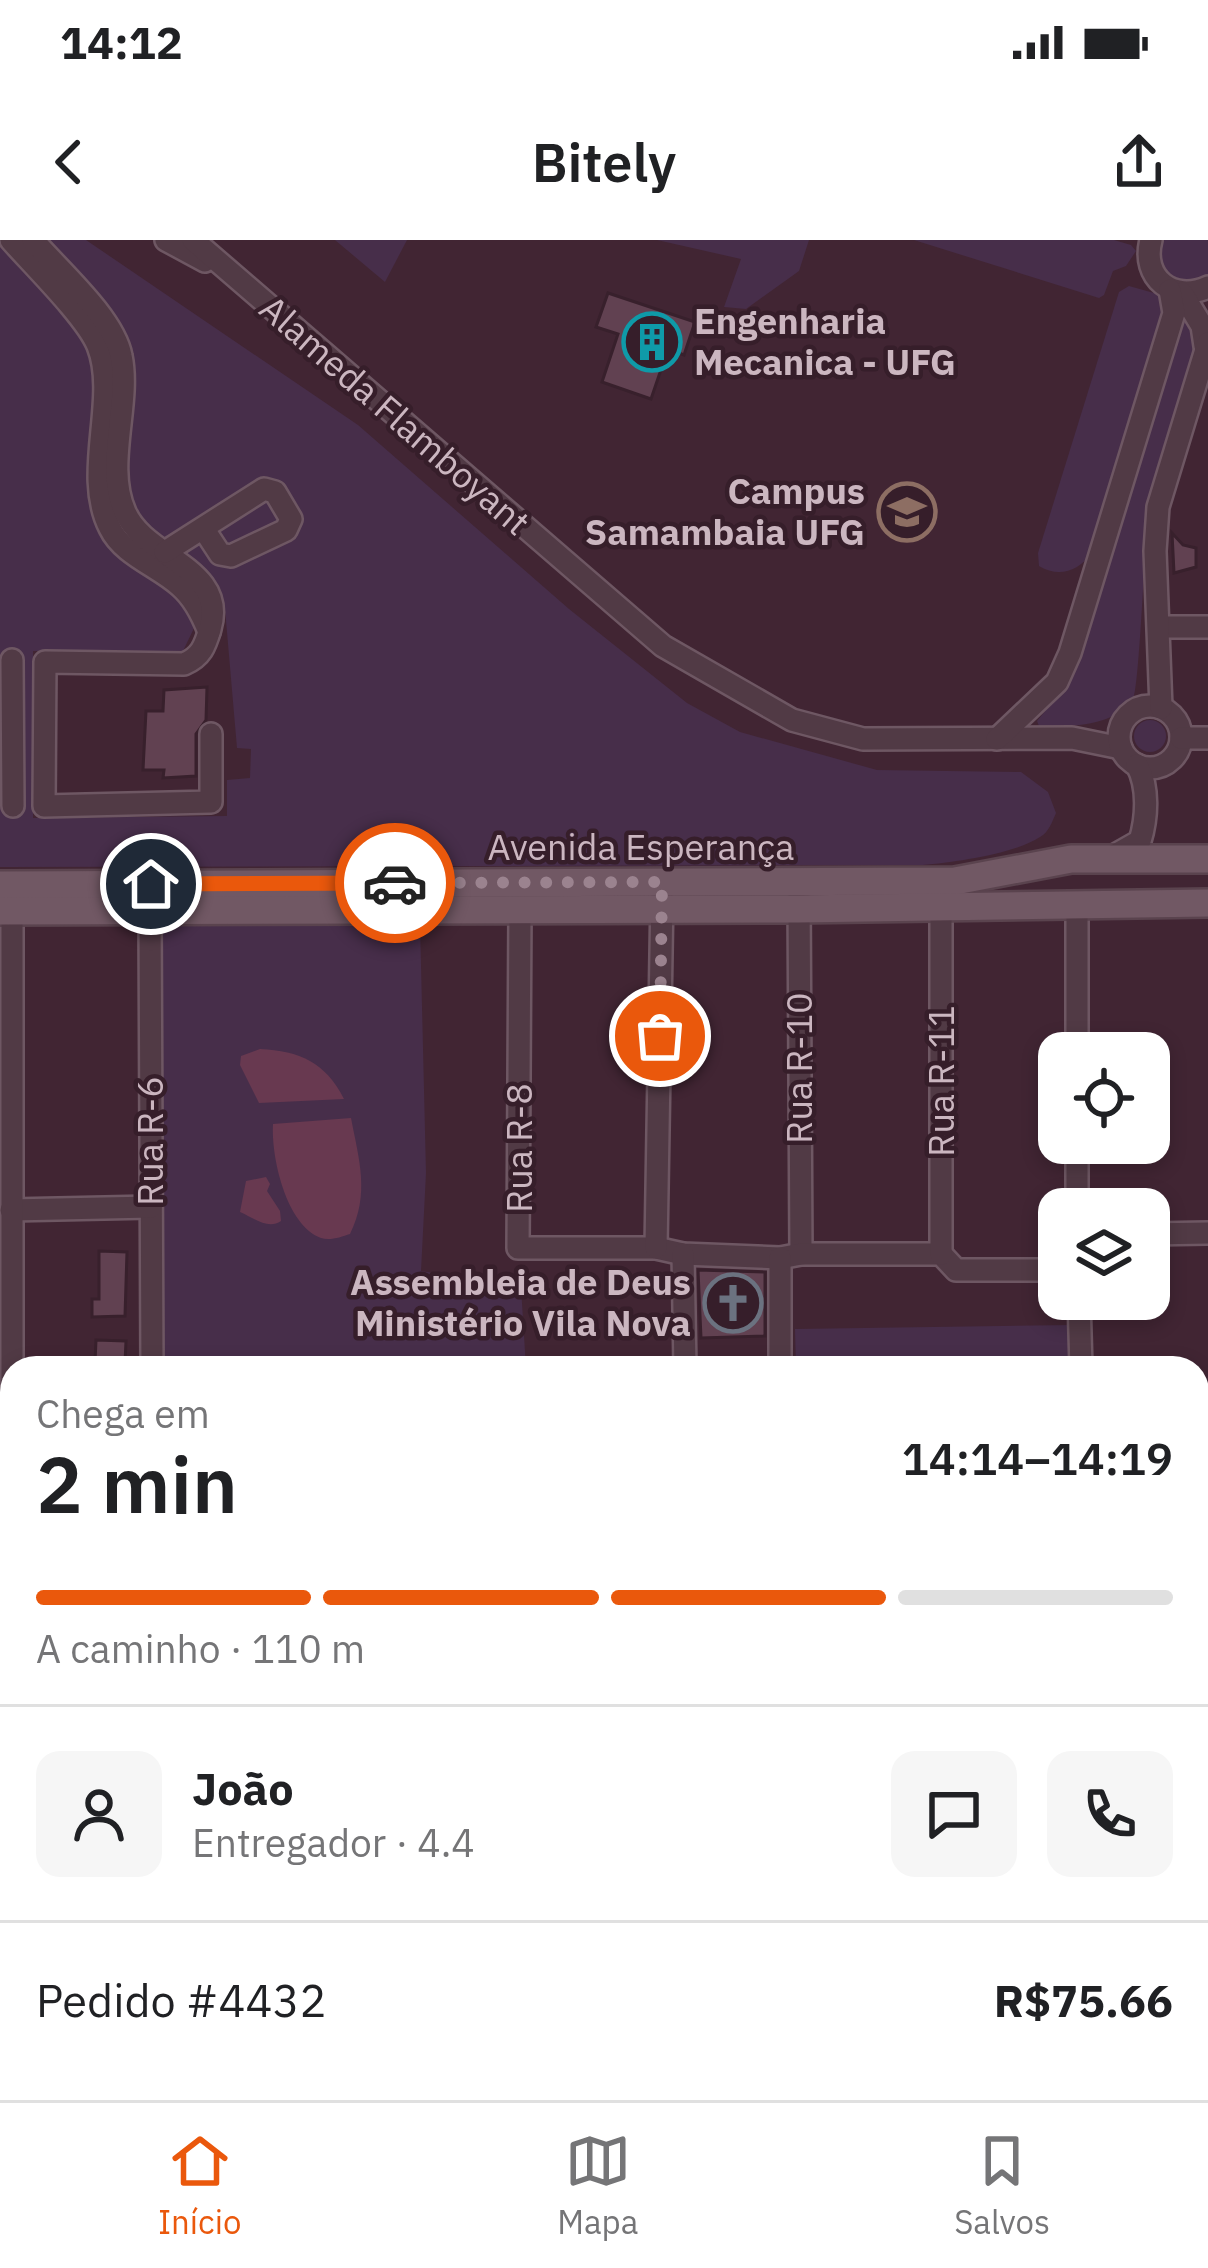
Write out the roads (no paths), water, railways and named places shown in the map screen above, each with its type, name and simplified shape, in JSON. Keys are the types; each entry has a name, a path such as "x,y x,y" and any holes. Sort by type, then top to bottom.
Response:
{"main road":[{"name":"Avenida Esperança","path":"799,896 955,881 1071,859 1201,859"},
{"path":"1071,859 1051,884 1053,895 1073,905"},
{"name":"Avenida Esperança","path":"6,898 150,913 520,910 662,896"},
{"name":"Avenida Esperança","path":"6,898 799,896 941,908 1208,903"}],"street":[{"path":"11,240 97,340 110,488 135,530 204,586 216,613 200,655 184,664 6,660 6,806 212,802 212,734"},
{"path":"33,240 108,326 122,356 107,524 116,539 181,586 209,632"},
{"name":"Alameda Flamboyant","path":"166,240 237,279"},
{"name":"Alameda Flamboyant","path":"193,240 663,646 791,720 863,739 1031,739 1072,738 1126,718"},
{"path":"1146,241 1153,273 1176,292 1202,326 1207,345 1157,507 1161,708"},
{"path":"1176,292 1208,287"},
{"path":"1031,739 1027,726 1063,672 1080,625 1174,313 1176,292"},
{"path":"165,553 203,528"},
{"path":"1159,627 1208,627"},
{"path":"44,806 45,662"},
{"path":"997,739 1041,700"},
{"path":"1105,860 1140,841 1144,826 1145,779 1119,735 1126,718 1139,707 1161,708 1177,721 1181,738 1159,783 1158,834 1167,847 1201,859"},
{"name":"Alameda Flamboyant","path":"1072,738 1129,757"},
{"path":"1181,738 1208,738"},
{"path":"1129,757 1152,768 1167,764"},
{"path":"662,896 656,1248 682,1254 940,1254 956,1270 1038,1270"},
{"name":"Rua R-10","path":"781,1356 790,1256 799,896"},
{"path":"6,898 12,1356"},
{"path":"1073,905 1076,1032"},
{"name":"Rua R-11","path":"940,1254 941,908"},
{"name":"Rua R-8","path":"520,910 518,1248 656,1248"},
{"name":"Rua R-6","path":"150,913 152,1356"},
{"path":"11,1210 151,1207"},
{"path":"1170,1234 1208,1233"},
{"path":"682,1254 685,1356"},
{"path":"1080,1320 1081,1356"},
{"path":"202,2100 290,2100"}],"place":[{"name":"Engenharia Mecanica - UFG","path":"652,342"},
{"name":"Campus Samambaia UFG","path":"907,512"},
{"name":"Assembleia de Deus Ministério Vila Nova","path":"733,1303"}]}
